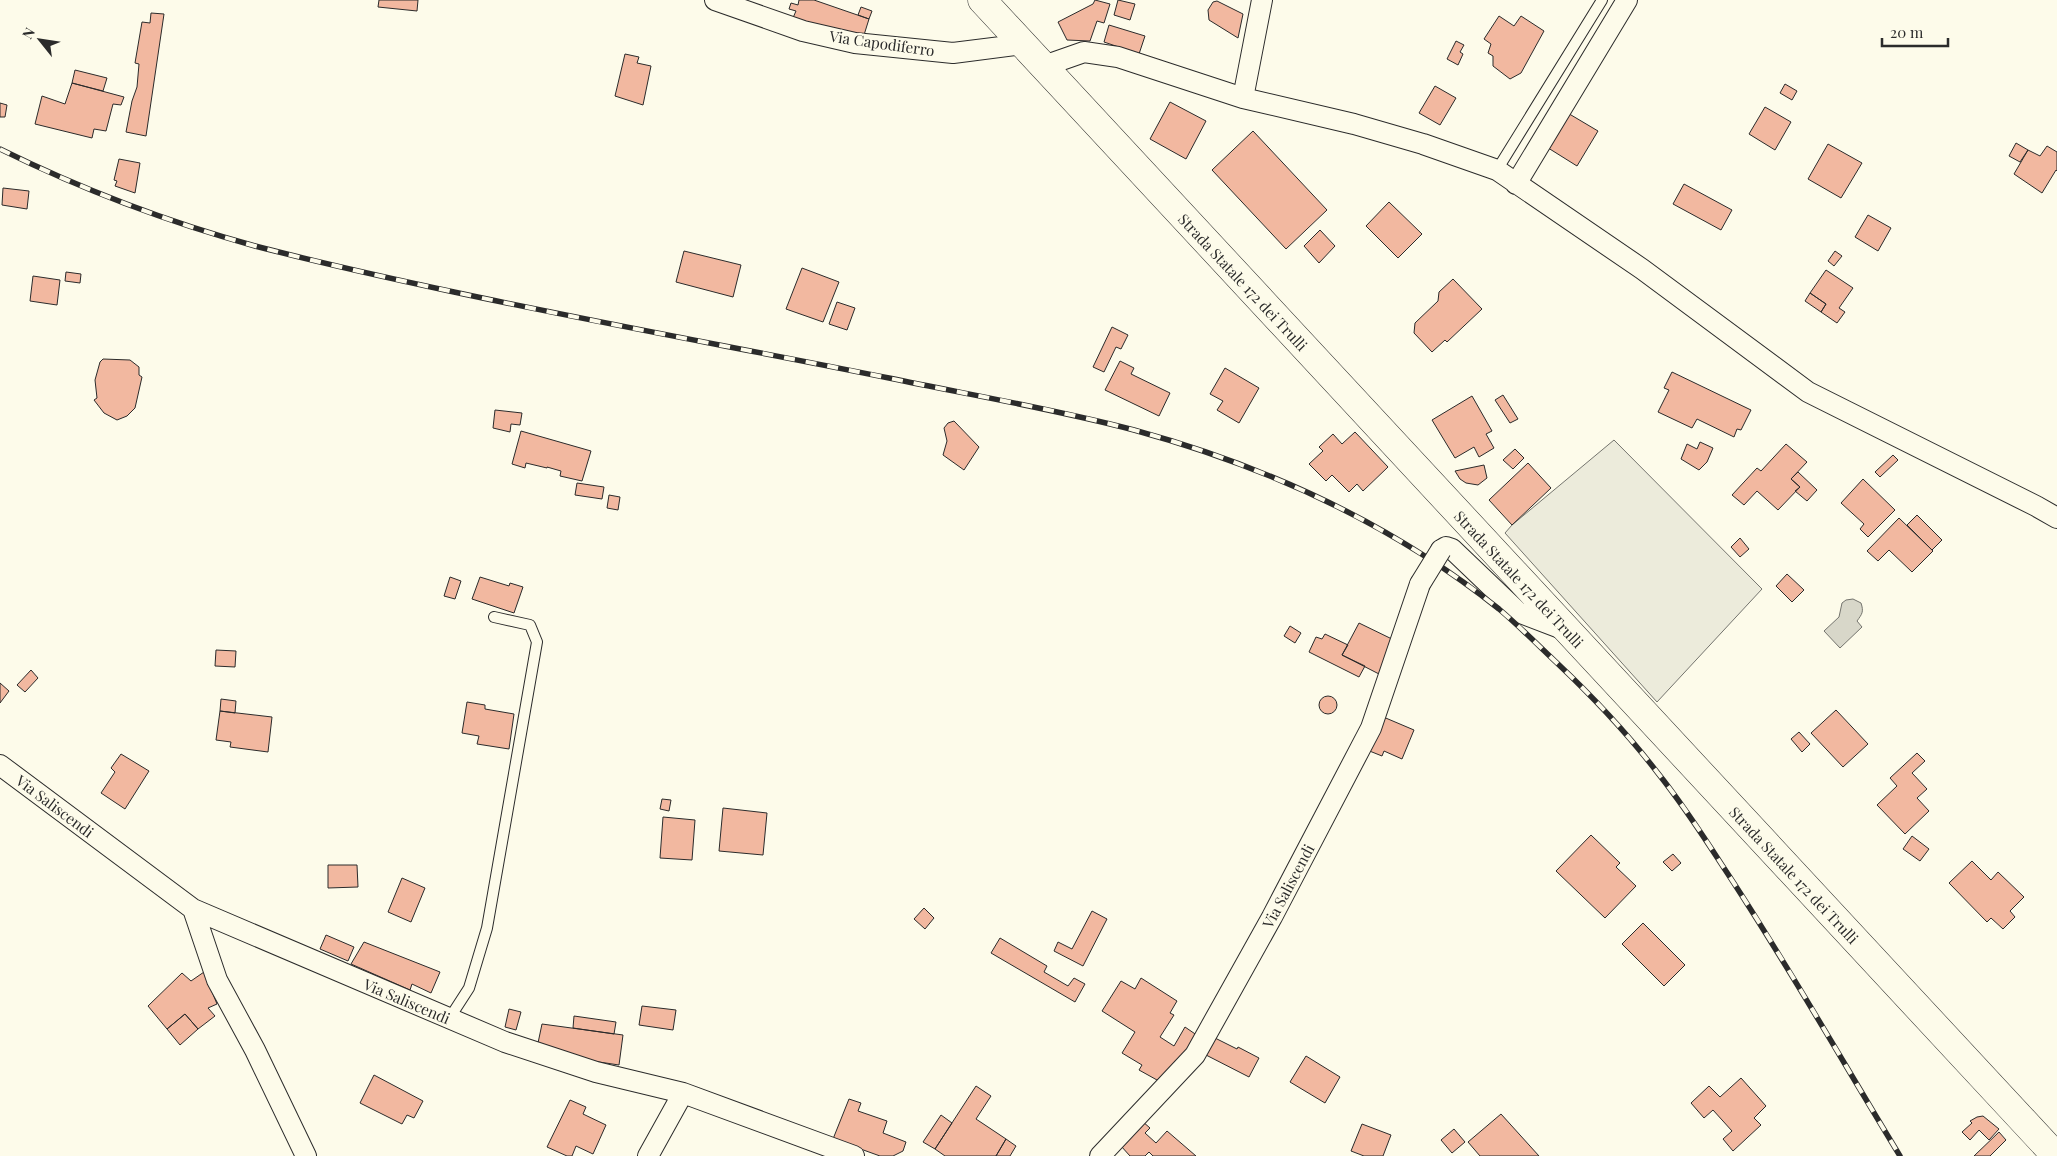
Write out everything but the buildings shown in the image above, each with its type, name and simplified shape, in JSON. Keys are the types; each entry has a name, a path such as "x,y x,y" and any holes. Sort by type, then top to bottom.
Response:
{"main road":[{"name":"Strada Statale 172 dei Trulli","path":"982,0 2056,1156"}],"street":[{"name":"Via Capodiferro","path":"715,0 802,31 855,43 953,52 1024,44"},
{"path":"1243,98 1262,0"},
{"path":"1516,184 1627,0"},
{"path":"1044,66 1084,52 1118,57 1243,98 1354,124 1422,144 1497,170 1642,269 1808,392 2057,518"},
{"name":"Via Saliscendi","path":"1100,1156 1194,1055 1267,926 1371,728 1420,584 1441,550 1446,547 1452,549 1518,612 1567,631"},
{"name":"Via Saliscendi","path":"0,765 193,909 505,1042 596,1072 683,1093 854,1156"},
{"path":"193,909 217,980 255,1050 306,1156"},
{"path":"648,1156 683,1093"}],"lane":[{"path":"1497,170 1602,0"},
{"path":"449,1019 469,988 487,928 537,642 530,625 494,617"}],"shaded area":[{"path":"1614,440 1762,589 1657,702 1505,533 1512,525"},
{"path":"1853,599 1861,603 1862,613 1857,621 1862,627 1840,648 1824,631 1839,617 1842,603"}],"railway":[{"path":"0,149 93,191 157,215 255,246 379,276 508,303 1074,415 1134,430 1232,461 1326,501 1415,550 1458,578 1499,609 1584,689 1634,743 1683,806 1707,842 1790,973 1900,1156"}]}
